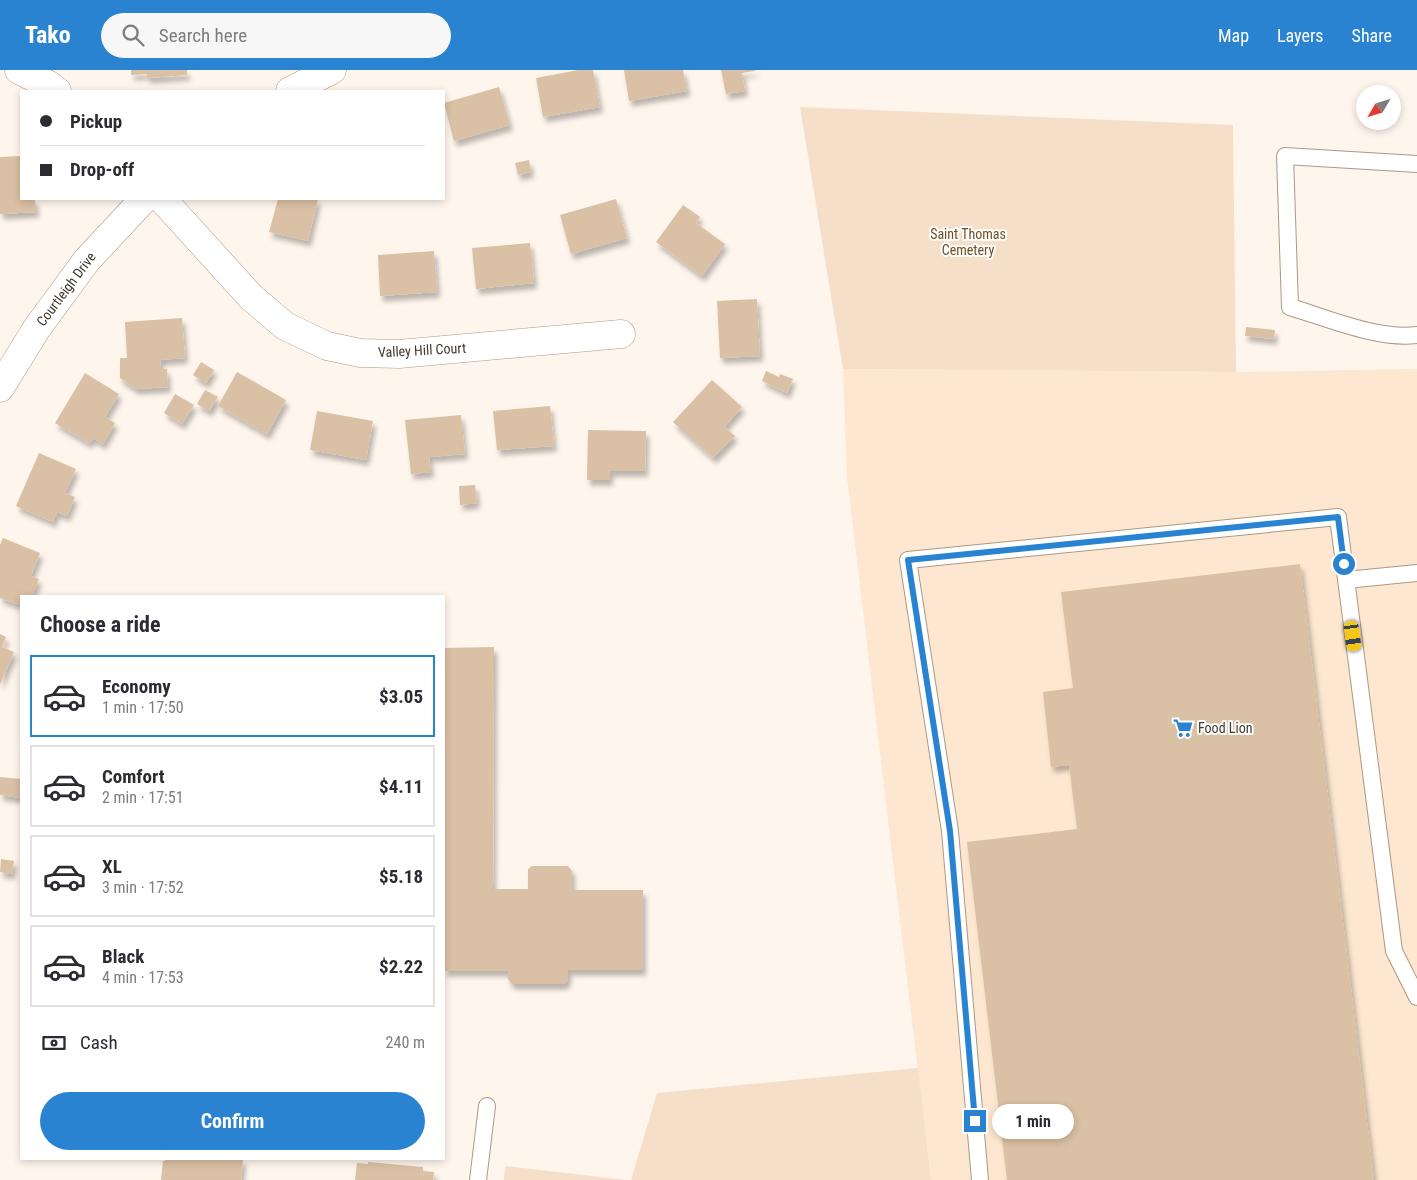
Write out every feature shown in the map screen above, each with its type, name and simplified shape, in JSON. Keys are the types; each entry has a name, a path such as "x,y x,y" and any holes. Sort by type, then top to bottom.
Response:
{"street":[{"path":"18,70 56,90"},
{"path":"292,90 332,70"},
{"name":"Courtleigh Drive","path":"0,388 37,328 87,260 143,200"},
{"name":"Valley Hill Court","path":"163,200 251,297 285,326 327,346 360,353 399,354 621,334"}],"lane":[{"path":"1417,164 1285,156 1290,307 1375,333 1417,335"},
{"path":"980,1180 950,831 908,560 1338,517 1394,951 1417,997"},
{"path":"1346,580 1417,573"},
{"path":"478,1180 487,1106"}],"shaded area":[{"path":"843,369 1236,372 1417,369 1417,1180 931,1180 847,477"}],"green space":[{"name":"Saint Thomas Cemetery","path":"800,107 1233,125 1236,372 843,369"},
{"path":"918,1068 931,1180 631,1180 657,1093"},
{"path":"505,1166 626,1180 504,1180"}],"building":[{"path":"131,70 187,70 187,75 147,78 147,74 131,75"},
{"path":"578,70 593,70 600,107 543,117 536,78"},
{"path":"624,70 683,70 687,91 629,101"},
{"path":"721,70 755,71 742,73 745,91 726,94"},
{"path":"499,87 510,125 454,141 445,103"},
{"path":"20,156 20,200 35,200 36,212 0,214 0,157"},
{"path":"529,160 531,172 518,175 515,163"},
{"path":"616,199 627,238 571,254 560,215"},
{"path":"278,200 318,200 308,241 269,232"},
{"path":"683,205 700,217 696,223 725,244 702,276 656,242"},
{"path":"530,243 534,283 476,289 472,248"},
{"path":"434,251 437,292 380,296 378,255"},
{"path":"757,299 760,356 720,358 717,301"},
{"path":"182,318 185,358 160,360 161,369 167,369 168,387 136,389 120,378 120,358 127,358 125,322"},
{"path":"1246,327 1275,330 1274,339 1245,336"},
{"path":"201,362 214,370 206,383 193,375"},
{"path":"766,371 779,377 780,374 793,379 787,393 762,381"},
{"path":"237,372 286,400 267,434 218,406"},
{"path":"85,373 119,394 105,417 115,423 103,444 93,438 89,443 55,423"},
{"path":"712,380 742,407 724,427 735,436 713,458 673,422"},
{"path":"205,390 218,397 209,411 197,404"},
{"path":"175,394 194,405 182,424 164,413"},
{"path":"550,406 554,446 497,450 493,411"},
{"path":"317,411 373,421 366,460 310,450"},
{"path":"461,415 465,454 429,457 431,472 411,474 405,420"},
{"path":"588,430 646,431 645,471 610,471 610,480 587,480"},
{"path":"39,453 76,469 65,493 75,497 67,516 57,512 53,522 16,506"},
{"path":"475,485 477,503 460,505 459,486"},
{"path":"3,538 40,553 31,576 39,579 32,595 20,595 20,605 0,598 0,545"},
{"path":"1300,564 1374,1180 1007,1180 967,842 1077,829 1069,765 1051,767 1043,692 1073,688 1061,592"},
{"path":"0,634 6,637 2,647 14,652 0,685"},
{"path":"494,647 493,889 528,889 528,869 532,866 568,866 572,871 572,890 643,890 643,970 568,970 568,980 564,984 512,984 508,979 508,971 445,971 445,648"},
{"path":"0,777 20,779 20,798 0,795"},
{"path":"1,859 14,861 12,874 0,872"},
{"path":"243,1160 241,1180 161,1180 163,1161"},
{"path":"368,1162 423,1167 423,1171 434,1172 433,1180 355,1180 357,1163 368,1164"}],"place":[{"name":"Food Lion","path":"1183,728"}],"route":[{"path":"975,1121 950,831 908,560 1338,517 1344,564"}]}
